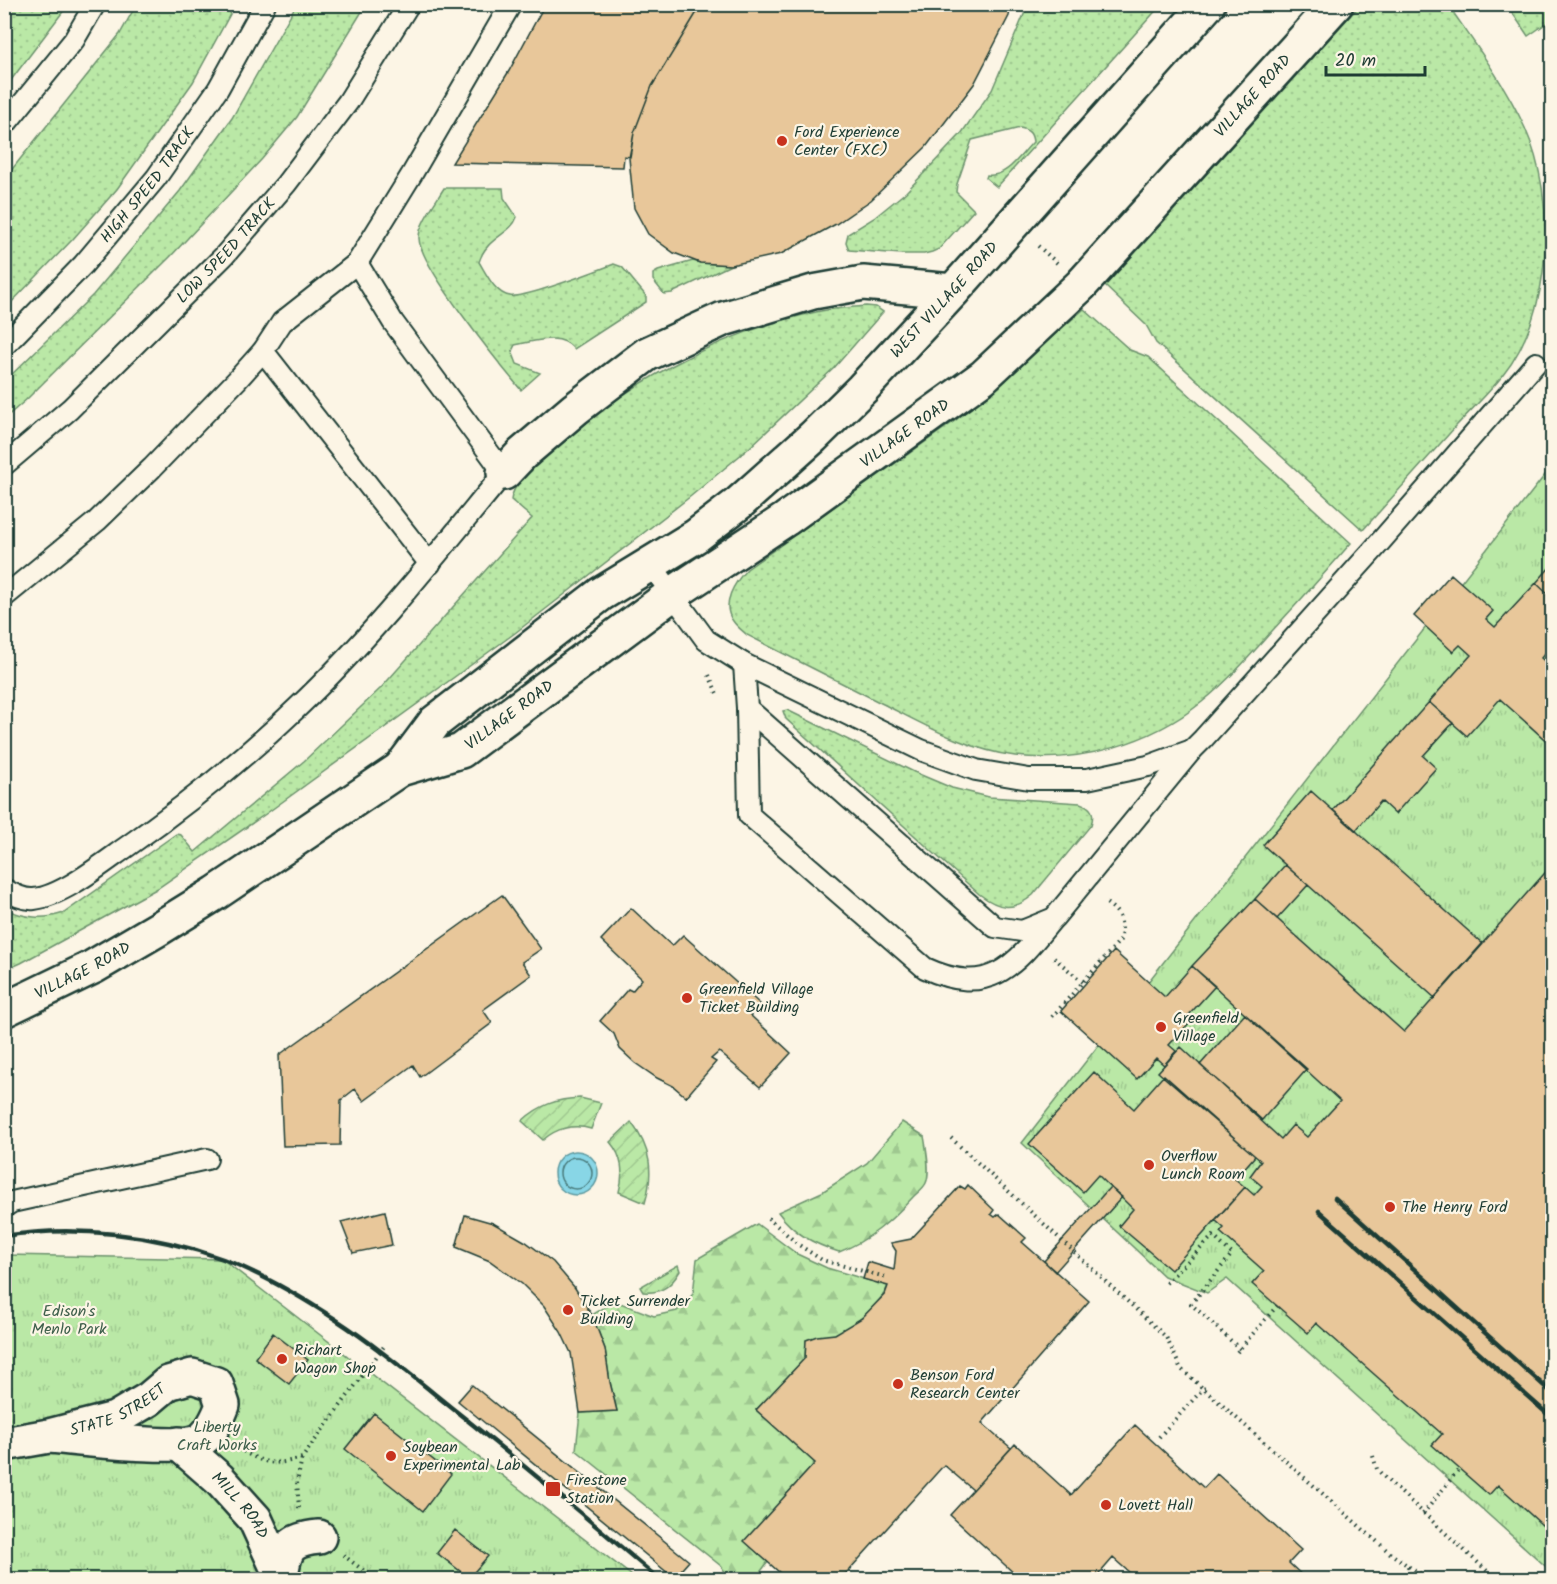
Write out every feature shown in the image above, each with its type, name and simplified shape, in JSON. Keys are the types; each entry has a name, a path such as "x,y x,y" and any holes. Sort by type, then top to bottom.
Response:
{"street":[{"name":"WEST VILLAGE ROAD","path":"651,565 696,536 739,503 813,437 862,389 953,291 1208,4"},
{"name":"VILLAGE ROAD","path":"4,1010 93,967 158,929 216,893 400,769 461,751 671,595 786,519 983,377 1081,285 1336,4"},
{"path":"504,473 522,454 575,409 647,354 723,319 813,292 863,283 953,291"},
{"name":"VILLAGE ROAD","path":"400,769 435,722 601,594 651,565"},
{"name":"STATE STREET","path":"4,1444 49,1436 115,1419 149,1399 168,1383 192,1376 216,1384 223,1405 216,1423 200,1441 154,1445 49,1436"},
{"name":"MILL ROAD","path":"179,1444 219,1479 255,1519 280,1578"},
{"path":"280,1578 284,1554 292,1544 303,1539 319,1537"}],"lane":[{"path":"4,126 74,40 95,4"},
{"name":"HIGH SPEED TRACK","path":"4,346 83,265 156,178 218,89 265,4"},
{"name":"LOW SPEED TRACK","path":"4,465 70,409 224,256 286,184 348,102 409,4"},
{"path":"4,597 40,570 105,514 189,430 263,351 282,322 357,263 511,4"},
{"path":"4,889 31,899 50,896 91,872 152,829 228,769 297,708 365,638 430,564 504,473 393,322 357,263"},
{"path":"263,351 430,564"},
{"path":"744,664 749,815 925,968 939,974 975,981 995,975 1013,963 1032,945 1192,750 1374,549 1536,363"},
{"path":"651,565 706,640 744,664 921,750 976,770 1029,779 1087,779 1148,766 1192,750"},
{"path":"747,708 995,927 1022,931 1054,918"},
{"path":"4,1207 12,1202 207,1159"}],"path":[{"path":"1038,246 1064,270"},
{"path":"1052,1017 1121,939 1123,924 1116,911 1103,901"},
{"path":"1054,958 1085,981"},
{"path":"951,1138 1166,1337 1181,1369 1390,1553 1433,1580"},
{"path":"768,1218 799,1245 822,1260 890,1278"},
{"path":"1166,1283 1212,1236 1232,1254 1191,1305 1239,1351 1277,1306"},
{"path":"236,1447 257,1460 280,1464 302,1458 385,1345"},
{"path":"1159,1437 1205,1388"},
{"path":"1373,1456 1377,1469 1497,1580"},
{"path":"1423,1514 1459,1469"},
{"path":"1408,1565 1411,1580"}],"green space":[{"path":"4,5 68,5 5,88"},
{"path":"136,5 235,5 193,82 117,189 73,239 5,309 5,178 120,34"},
{"path":"296,5 366,5 297,117 262,159 171,256 5,418 5,381 93,295 180,191 232,118"},
{"path":"1028,5 1161,5 997,187 986,178 987,175 1001,173 1013,164 1033,142 1031,134 1020,128 972,140 956,192 974,210 939,249 924,254 849,250 846,242 848,234 874,218 906,192 961,134 992,90"},
{"path":"1360,5 1448,5 1499,80 1525,128 1535,156 1542,188 1545,221 1545,255 1540,288 1532,320 1520,349 1492,388 1363,530 1156,343 1146,325 1105,286"},
{"path":"1507,5 1552,5 1552,32 1547,23 1528,36"},
{"path":"444,188 503,188 504,198 517,217 510,228 487,247 479,262 491,282 505,294 518,296 529,293 614,264 622,267 646,296 646,302 574,349 562,340 554,339 515,345 512,351 517,364 540,373 521,390 445,291 422,250 419,237 422,226"},
{"path":"693,261 731,265 672,293 664,294 653,280 653,274 658,271"},
{"path":"866,306 876,307 883,312 834,368 749,448 515,633 267,813 158,888 5,970 5,909 34,917 49,917 64,913 176,834 181,835 195,852 304,761 381,688 532,518 511,500 520,481 606,406 672,366 707,348 743,334 779,321 816,312"},
{"path":"1084,309 1130,350 1148,357 1351,543 1221,686 1182,716 1138,739 1114,747 1064,757 1015,756 980,748 929,727 747,635 736,625 729,614 729,601 734,587 747,569 956,420"},
{"name":"The Henry Ford","path":"1552,466 1552,1572 1227,1279 1207,1293 1164,1276 1022,1143"},
{"path":"787,710 952,788 989,797 1080,803 1092,811 1091,825 1033,895 1012,906 993,903 979,894 786,719 783,711"},
{"path":"580,1098 601,1103 591,1129 566,1128 543,1140 522,1121 549,1104"},
{"path":"631,1122 643,1141 649,1161 648,1192 645,1203 619,1192 622,1178 620,1159 610,1142"},
{"path":"902,1122 924,1136 928,1173 922,1189 888,1222 870,1236 839,1252 805,1237 784,1220 778,1212 822,1192 867,1163"},
{"path":"757,1224 797,1254 827,1268 888,1286 873,1307 849,1327 835,1334 806,1340 805,1358 756,1410 815,1463 745,1541 768,1562 755,1579 730,1579 721,1566 576,1450 580,1413 617,1411 605,1349 592,1315 615,1301 654,1316 677,1311 693,1294 697,1259"},
{"name":"Liberty Craft Works","path":"5,1255 222,1259 636,1579 5,1580"},
{"path":"678,1265 680,1271 669,1285 655,1292 643,1292 640,1287"}],"water":[{"path":"576,1151 592,1157 598,1173 592,1189 576,1195 560,1189 554,1173 560,1157"}],"building":[{"path":"545,4 702,4 652,86 634,133 630,157 624,156 623,167 452,163 509,71"},
{"name":"Ford Experience Center (FXC)","path":"702,4 1011,4 1009,16 974,84 926,147 871,200 836,224 781,254 731,265 700,263 674,253 648,234 634,208 629,158 634,133 652,86"},
{"path":"1552,565 1552,598 1536,583"},
{"path":"1451,574 1493,611 1486,619 1495,627 1536,583 1552,598 1552,645 1541,658 1552,668 1552,746 1500,699 1467,736 1429,702 1471,655 1460,645 1453,652 1414,616"},
{"path":"1429,702 1453,723 1423,756 1436,768 1395,814 1381,801 1356,830 1333,810"},
{"path":"1311,791 1483,944 1435,998 1263,845"},
{"path":"1285,865 1308,885 1277,919 1255,899"},
{"name":"The Henry Ford","path":"1552,865 1552,1534 1498,1485 1489,1495 1432,1445 1442,1434 1316,1323 1308,1333 1252,1284 1264,1271 1220,1232 1224,1228 1215,1220 1245,1187 1254,1195 1262,1186 1250,1176 1261,1161 1158,1072 1181,1047 1281,1139 1293,1125 1307,1137 1340,1101 1192,966 1255,899 1404,1032"},
{"path":"502,895 541,949 522,962 531,975 483,1010 492,1023 420,1077 413,1065 364,1101 355,1089 341,1100 340,1145 283,1146 279,1055"},
{"name":"Greenfield Village Ticket Building","path":"631,908 672,946 683,935 760,1004 750,1015 791,1053 760,1087 719,1052 711,1059 716,1062 686,1097 673,1086 635,1063 620,1049 614,1034 600,1021 628,989 632,991 642,979 601,940"},
{"path":"1114,951 1165,997 1192,966 1215,986 1187,1017 1191,1021 1169,1045 1176,1051 1164,1065 1156,1058 1137,1079 1061,1011"},
{"path":"1245,1014 1307,1069 1262,1120 1200,1065"},
{"name":"Overflow Lunch Room","path":"1094,1072 1134,1109 1164,1075 1255,1156 1235,1179 1245,1187 1171,1270 1119,1226 1133,1209 1098,1175 1083,1192 1029,1144"},
{"name":"Benson Ford Research Center","path":"968,1185 994,1210 991,1214 995,1217 999,1214 1026,1238 1022,1242 1089,1301 982,1423 1011,1448 973,1490 944,1465 840,1580 788,1580 744,1541 815,1463 756,1410 805,1358 806,1340 835,1334 862,1318 885,1294 888,1286 863,1279 868,1262 894,1270 896,1251 891,1243 911,1239 960,1186 965,1189"},
{"path":"1110,1187 1122,1197 1055,1272 1044,1261"},
{"path":"385,1211 392,1245 353,1253 341,1222"},
{"name":"Ticket Surrender Building","path":"465,1215 493,1223 526,1242 553,1262 575,1288 592,1315 605,1349 617,1411 580,1413 571,1353 561,1332 544,1306 522,1284 490,1261 456,1247"},
{"name":"Richart Wagon Shop","path":"273,1333 308,1360 289,1384 255,1358"},
{"name":"Firestone Station","path":"472,1385 689,1561 674,1578 458,1401"},
{"name":"Soybean Experimental Lab","path":"374,1413 451,1474 423,1511 345,1449"},
{"name":"Lovett Hall","path":"1135,1425 1204,1488 1217,1474 1301,1550 1289,1563 1307,1580 1138,1580 1113,1558 1094,1580 1012,1580 1016,1575 950,1515 1015,1444 1071,1495"},
{"path":"455,1530 488,1556 469,1578 437,1553"}],"railway":[{"path":"1335,1198 1552,1393"},
{"path":"1319,1211 1552,1418"},
{"path":"4,1236 59,1231 143,1238 197,1250 238,1265 266,1279 322,1310 382,1352 534,1474 660,1580"}],"place":[{"name":"Ford Experience Center (FXC)","path":"782,141"},
{"name":"Greenfield Village Ticket Building","path":"687,998"},
{"name":"Greenfield Village","path":"1161,1027"},
{"name":"Overflow Lunch Room","path":"1149,1165"},
{"name":"The Henry Ford","path":"1390,1207"},
{"name":"Ticket Surrender Building","path":"568,1310"},
{"name":"Richart Wagon Shop","path":"282,1359"},
{"name":"Benson Ford Research Center","path":"898,1384"},
{"name":"Soybean Experimental Lab","path":"391,1456"},
{"name":"Firestone Station","path":"553,1489"},
{"name":"Lovett Hall","path":"1106,1505"}],"park label":[{"name":"Edison's Menlo Park","path":"69,1320"}]}
